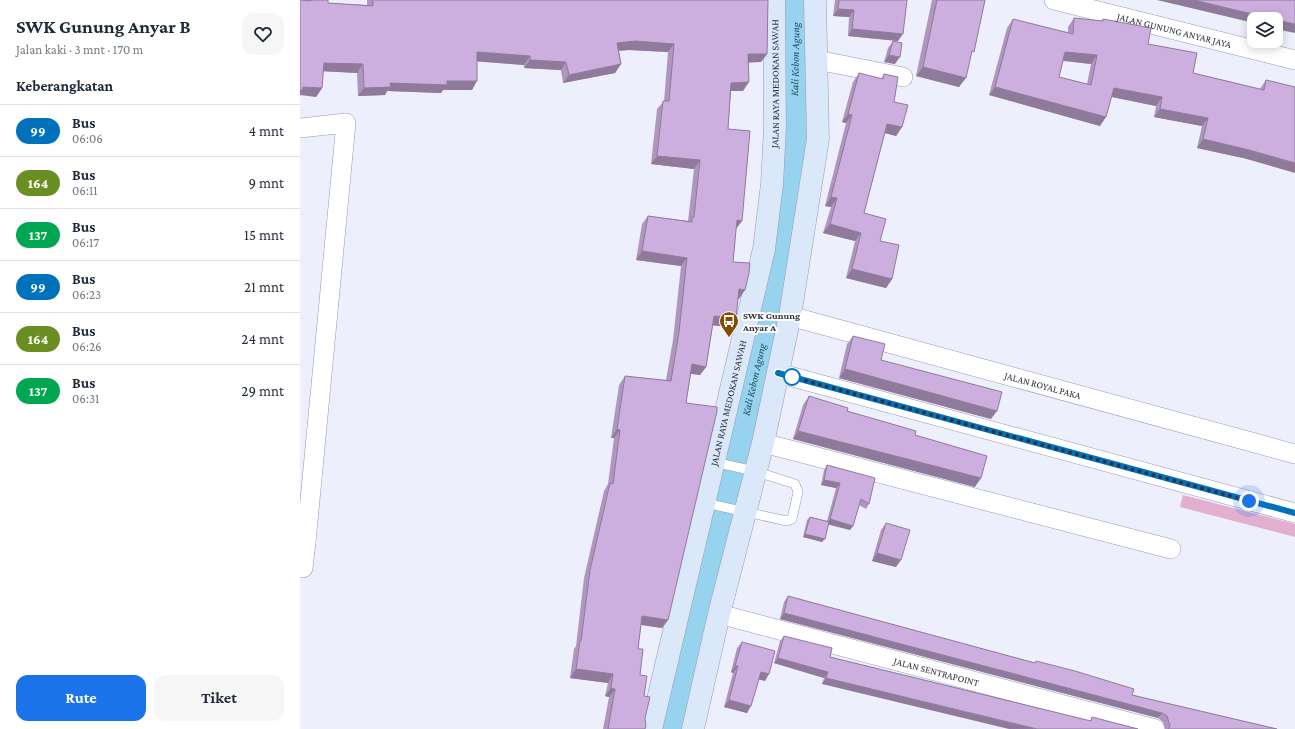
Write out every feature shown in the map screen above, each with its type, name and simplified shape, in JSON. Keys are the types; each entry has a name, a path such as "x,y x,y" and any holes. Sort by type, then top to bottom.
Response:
{"street":[{"name":"JALAN RAYA MEDOKAN SAWAH","path":"651,729 709,504 764,249 772,184 775,127 774,0"},
{"path":"693,729 750,470 763,443 790,316 818,139 816,0"},
{"name":"JALAN GUNUNG ANYAR JAYA","path":"1054,0 1295,60"},
{"path":"817,60 903,77"},
{"path":"300,128 346,123 303,542 303,568 300,568"},
{"name":"JALAN ROYAL PAKA","path":"790,316 1295,454"},
{"path":"778,373 1295,513"},
{"path":"763,443 1171,549"},
{"name":"JALAN SENTRAPOINT","path":"719,614 1155,729"}],"lane":[{"path":"709,504 787,521 792,519 798,492 795,484 750,470 717,463"}],"shaded area":[{"path":"1183,495 1295,524 1295,537 1180,507"}],"building":[{"path":"300,0 328,0 328,3 373,6 373,0 768,0 767,54 748,54 749,82 731,83 728,129 750,131 742,221 737,220 733,262 750,263 749,273 745,290 739,289 736,318 714,316 706,367 692,364 686,403 717,407 717,411 668,620 642,616 638,649 643,649 640,675 647,676 644,696 650,697 645,718 645,729 608,729 615,689 611,688 613,674 576,669 590,570 610,483 613,484 620,430 617,429 625,376 671,381 679,332 687,258 642,251 648,216 692,222 692,217 694,217 700,160 657,156 663,101 669,101 674,44 635,41 617,43 621,64 569,75 566,62 530,60 530,56 477,52 477,81 447,81 447,85 390,83 391,87 364,88 363,64 324,63 322,88 303,87 303,90 300,90"},
{"path":"839,0 907,0 903,34 852,29 854,10 838,9"},
{"path":"937,0 985,0 974,52 972,51 966,78 923,67"},
{"path":"1194,0 1295,0 1295,24 1283,21 1283,12 1247,13"},
{"path":"1074,18 1103,21 1103,19 1151,28 1148,44 1197,53 1193,73 1264,90 1266,80 1295,87 1295,163 1203,139 1208,118 1160,109 1162,97 1114,88 1106,117 995,87 1013,19 1073,34","holes":["1065,52 1097,55 1091,85 1059,77"]},
{"path":"893,41 902,43 900,57 889,55"},
{"path":"859,73 883,79 884,74 898,77 894,102 908,105 902,127 887,124 864,213 886,219 880,241 899,245 892,279 852,269 861,233 830,224 837,198 831,197 852,115 848,114"},
{"path":"853,336 885,344 881,360 1002,392 997,411 845,369"},
{"path":"809,396 848,408 847,411 916,431 915,435 987,456 981,478 798,431"},
{"path":"827,465 875,478 869,504 861,499 853,526 830,519 840,483 824,480"},
{"path":"810,517 829,522 825,539 805,534"},
{"path":"886,523 910,530 901,560 877,553"},
{"path":"788,596 1035,663 1036,661 1075,671 1134,689 1132,695 1277,729 1168,729 1170,726 1167,716 1162,713 784,613"},
{"path":"784,636 832,648 830,657 1091,721 1092,717 1138,729 1037,729 826,678 828,672 778,658"},
{"path":"742,642 775,651 769,674 761,672 751,706 729,700 738,666 735,666"}],"waterway":[{"name":"Kali Kebon Agung","path":"672,729 779,271 793,152 796,0"}],"bus line":[{"name":"99","path":"778,373 1295,513"}],"place":[{"name":"SWK Gunung Anyar A","path":"729,338"}],"route":[{"path":"792,377 1249,501"}]}
